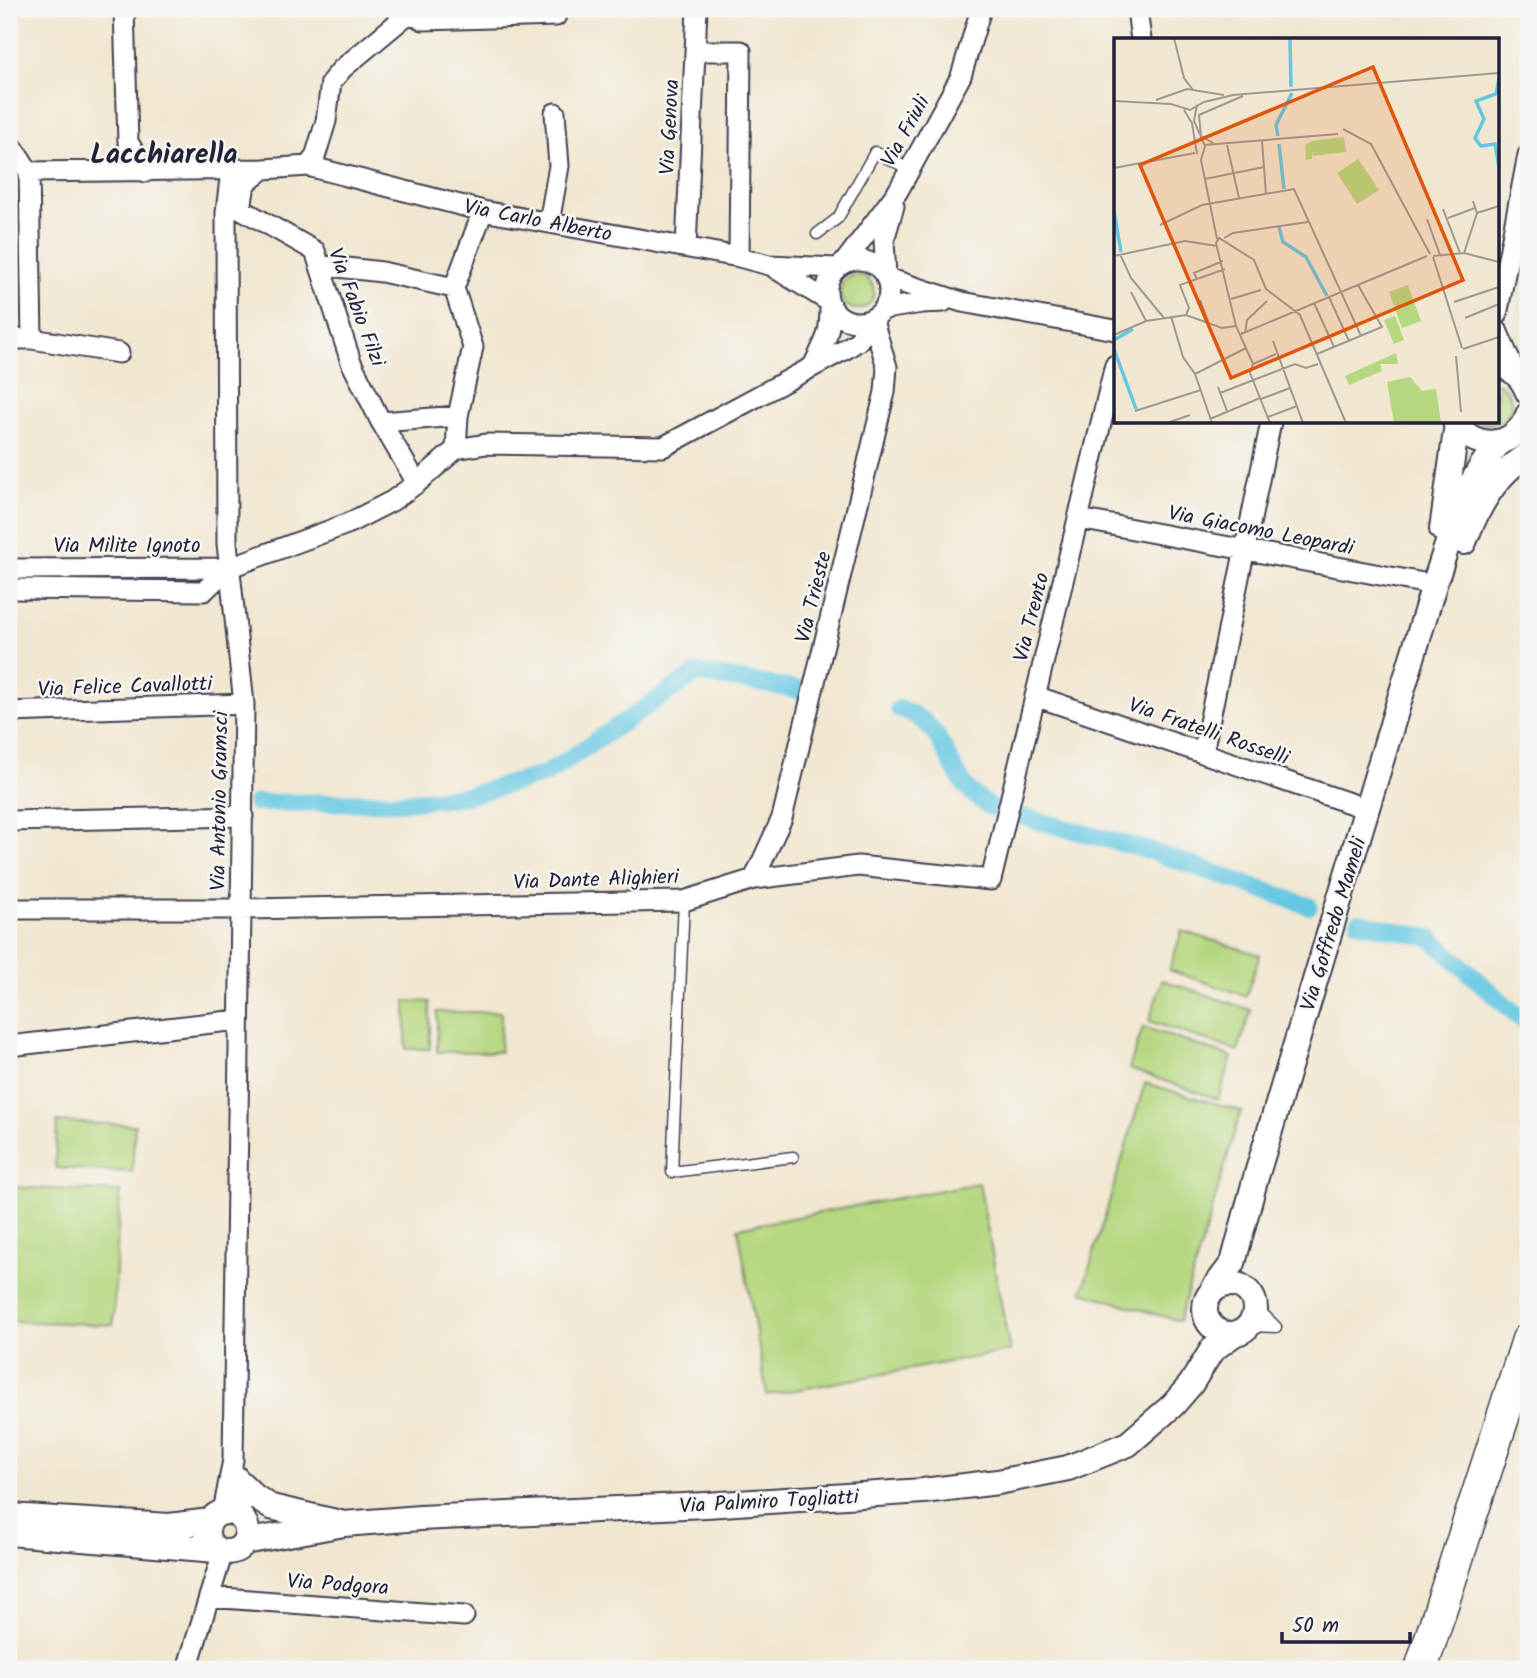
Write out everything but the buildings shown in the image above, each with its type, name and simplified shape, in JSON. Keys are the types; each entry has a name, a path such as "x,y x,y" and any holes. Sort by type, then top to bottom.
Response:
{"main road":[{"path":"1421,1669 1528,1340"}],"street":[{"path":"124,9 128,142 146,172"},
{"name":"Via Genova","path":"685,247 697,9"},
{"name":"Via Friuli","path":"841,266 898,191 961,76 981,9"},
{"path":"1137,9 1141,38"},
{"path":"308,166 314,157 326,121 331,82 342,69 412,11 423,20 556,16"},
{"path":"695,51 741,51 739,257"},
{"path":"549,223 559,166 555,113"},
{"path":"9,145 29,172 32,339"},
{"path":"1498,310 1528,155"},
{"name":"Via Carlo Alberto","path":"264,169 308,166 483,211 739,257 769,265 841,266 856,260 866,261 873,263 886,277 962,302 1114,331"},
{"path":"29,172 264,169"},
{"name":"Via Fabio Filzi","path":"264,169 245,184 242,209 315,251 351,362 416,483"},
{"name":"Via Antonio Gramsci","path":"228,1530 241,1504 235,1470 238,1020 244,705 228,568 226,212 230,179 264,169"},
{"path":"228,568 346,524 392,500 456,449 486,444 663,447 858,341 878,316 890,294 884,240 898,191"},
{"path":"456,449 458,416 473,347 454,288 483,211"},
{"path":"320,265 382,272 454,288"},
{"name":"Via Carlo Alberto","path":"769,265 829,304 839,317 848,321 868,321 922,303 962,302"},
{"path":"813,366 830,330 827,289 830,277 841,266"},
{"name":"Via Trieste","path":"754,878 782,818 886,392 887,367 878,316"},
{"path":"1498,332 1519,381"},
{"path":"9,339 32,339 118,353"},
{"name":"Via Trento","path":"991,880 1114,369"},
{"path":"381,422 458,416"},
{"path":"1203,752 1271,424"},
{"name":"Via Goffredo Mameli","path":"1434,585 1456,424"},
{"path":"1457,424 1464,434 1486,443 1519,430"},
{"name":"Via Goffredo Mameli","path":"1212,1350 1205,1302 1233,1263 1256,1177 1434,585 1466,492 1477,471 1519,430"},
{"path":"1415,647 1482,504 1503,472 1528,455"},
{"name":"Via Giacomo Leopardi","path":"1079,519 1434,585"},
{"name":"Via Milite Ignoto","path":"9,569 228,568"},
{"name":"Via Milite Ignoto","path":"9,589 204,591 228,568"},
{"name":"Via Fratelli Rosselli","path":"1035,696 1367,809"},
{"name":"Via Felice Cavallotti","path":"9,712 244,705"},
{"path":"9,821 243,816"},
{"name":"Via Dante Alighieri","path":"9,909 240,909 684,901 754,878 858,866 991,880"},
{"path":"9,1046 238,1020"},
{"path":"1233,1263 1246,1314"},
{"path":"1214,1288 1230,1283 1246,1314"},
{"path":"1206,1319 1217,1331 1246,1314"},
{"path":"1212,1350 1246,1314"},
{"name":"Via Palmiro Togliatti","path":"9,1533 228,1530 774,1501 923,1491 998,1482 1069,1468 1128,1444 1173,1405 1191,1384 1212,1350"},
{"name":"Via Palmiro Togliatti","path":"235,1470 256,1497 271,1507 344,1524"},
{"name":"Via Palmiro Togliatti","path":"9,1516 228,1530 260,1511 281,1510"},
{"path":"187,1669 228,1530"},
{"name":"Via Podgora","path":"209,1597 464,1616"}],"lane":[{"path":"817,234 838,218 875,152 909,169"},
{"path":"684,901 672,1172 793,1157"}],"shaded area":[{"path":"1528,242 1528,368 1516,347 1513,324"}],"green space":[{"path":"857,275 869,280 874,292 869,304 857,309 845,304 840,292 845,280"},
{"path":"1498,384 1507,391 1511,401 1510,412 1498,423"},
{"path":"1182,931 1260,955 1246,996 1169,970"},
{"path":"1162,980 1251,1010 1238,1051 1149,1021"},
{"path":"406,1001 430,1002 430,1049 406,1049"},
{"path":"437,1012 501,1012 500,1052 437,1052"},
{"path":"1143,1027 1232,1057 1218,1099 1129,1069"},
{"path":"1145,1083 1241,1111 1179,1321 1082,1292"},
{"path":"57,1122 135,1125 132,1172 55,1168"},
{"path":"979,1183 1010,1351 767,1395 738,1228"},
{"path":"9,1187 120,1192 113,1325 9,1321"}],"waterway":[{"path":"256,803 405,802 466,796 546,774 697,673 801,690"},
{"path":"899,709 926,723 969,790 991,807"},
{"path":"1019,816 1151,851 1309,906"},
{"path":"1359,922 1430,938 1528,1025"}],"district":[{"name":"Lacchiarella","path":"164,153"}]}
